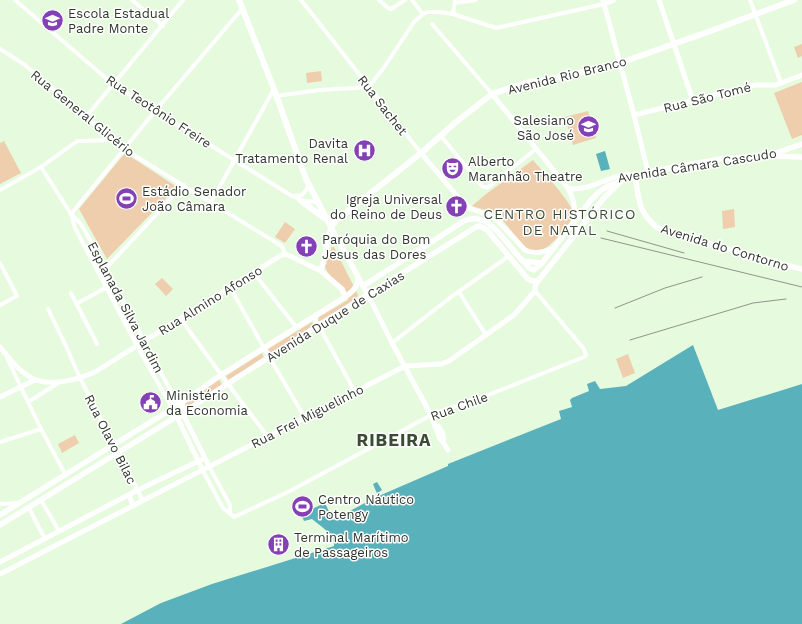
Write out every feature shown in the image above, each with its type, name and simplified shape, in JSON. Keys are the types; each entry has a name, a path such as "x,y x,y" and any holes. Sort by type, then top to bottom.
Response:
{"main road":[{"path":"239,0 308,183 368,295"},
{"name":"Avenida Rio Branco","path":"331,227 338,219 492,94 525,83 566,76 620,63 674,45 794,0"},
{"name":"Avenida Câmara Cascudo","path":"635,176 648,172 720,159 770,156 802,144"},
{"path":"770,156 802,157"},
{"path":"554,248 599,192 608,186 635,176"},
{"name":"Avenida do Contorno","path":"635,176 643,212 651,223 658,228 760,259 802,269"},
{"path":"509,256 528,279 538,281 604,198 620,182"},
{"path":"300,200 327,220"},
{"name":"Avenida Duque de Caxias","path":"363,286 464,221 472,219 485,221 498,231 529,268 533,270 536,270 554,248"},
{"name":"Avenida Duque de Caxias","path":"176,417 476,226 480,226 487,230 509,256"},
{"path":"321,271 331,227"},
{"name":"Rua General Glicério","path":"321,271 342,289 345,295"},
{"name":"Avenida Duque de Caxias","path":"0,515 314,317 355,288 358,282 358,277"},
{"path":"355,288 362,299"},
{"path":"0,525 176,417 171,415 174,406 184,407 183,413"},
{"path":"140,428 144,437"}],"street":[{"name":"Rua Teotônio Freire","path":"15,0 114,85 292,196 308,202 317,202"},
{"path":"132,0 163,26"},
{"path":"86,117 183,0"},
{"name":"Rua Sachet","path":"301,0 421,153 468,208 494,217 516,242 528,252 540,252 554,248"},
{"path":"379,0 391,9 405,0"},
{"path":"412,0 423,14"},
{"path":"453,14 455,2 476,0"},
{"path":"211,202 234,159 275,93 369,87 386,66 414,22 423,14 428,12 440,12 453,14 496,28 614,0"},
{"path":"659,0 693,101"},
{"path":"750,0 781,83"},
{"path":"603,2 648,172"},
{"path":"71,214 156,110 242,9"},
{"path":"432,24 492,94 568,188 572,194 575,204 575,222"},
{"name":"Rua General Glicério","path":"0,50 25,65 124,149 280,245 285,254 321,271"},
{"name":"Rua São Tomé","path":"634,116 755,85 781,83 802,75"},
{"path":"441,136 482,186 488,188 536,149"},
{"path":"0,190 42,167 78,141 112,140"},
{"name":"Esplanada Silva Jardim","path":"42,167 71,214 81,224 106,268 144,342 174,406"},
{"name":"Avenida Câmara Cascudo","path":"568,188 580,189 620,176 632,174 635,176"},
{"path":"292,196 302,195 307,189 308,183"},
{"path":"106,268 184,185"},
{"name":"Esplanada Silva Jardim","path":"71,214 75,228 137,346 174,406"},
{"name":"Rua Almino Afonso","path":"35,380 45,382 62,381 80,378 95,372 253,272 285,254"},
{"path":"392,343 509,256"},
{"path":"0,263 17,296 0,305"},
{"path":"253,272 297,328"},
{"path":"405,366 425,366 445,363 454,359 514,315 535,291 535,286 538,281"},
{"path":"76,304 107,287"},
{"path":"230,287 269,358 305,418"},
{"name":"Rua Chile","path":"230,513 234,517 290,491 431,415 483,397 584,357 586,355 584,349 535,291"},
{"path":"459,292 486,335"},
{"path":"70,293 97,344"},
{"path":"368,295 435,424 440,428 444,437 443,442 448,450"},
{"path":"113,299 121,296"},
{"name":"Rua Olavo Bilac","path":"48,309 80,378 143,501"},
{"path":"314,317 355,392"},
{"path":"180,318 268,437"},
{"path":"2,349 24,372 35,380"},
{"path":"2,349 65,474"},
{"name":"Rua Frei Miguelinho","path":"0,574 405,366"},
{"path":"0,397 35,380"},
{"path":"28,402 62,381"},
{"path":"183,413 230,505 230,513"},
{"path":"176,417 223,508 230,513"},
{"path":"0,442 41,429"},
{"path":"0,562 138,490 205,458"},
{"path":"129,495 133,506"},
{"path":"41,500 58,531"},
{"path":"0,504 18,503"},
{"path":"28,508 47,538 54,546"},
{"path":"76,522 81,532"}],"shaded area":[{"path":"802,44 802,56 798,58 794,47"},
{"path":"321,71 322,81 307,83 306,73"},
{"path":"802,82 802,135 792,139 774,93"},
{"path":"588,111 596,138 573,145 565,117"},
{"path":"4,141 21,173 0,184 0,143"},
{"name":"Estádio Senador João Câmara","path":"125,153 177,187 107,259 79,209"},
{"path":"533,160 562,194 572,208 574,214 555,241 546,248 536,251 525,247 499,216 472,206"},
{"path":"734,209 735,227 723,229 722,211"},
{"path":"285,222 295,229 285,243 275,237"},
{"path":"332,247 334,247 358,295 356,299 320,323 318,321 319,317 348,300 345,290 331,276 325,267"},
{"path":"162,278 173,289 166,296 155,284"},
{"path":"312,322 314,326 271,354 268,349"},
{"path":"262,353 264,358 228,380 226,376"},
{"path":"628,354 635,373 623,378 616,359"},
{"path":"219,379 222,385 187,408 183,402"},
{"path":"75,435 79,443 62,453 58,444"}],"water":[{"path":"605,151 610,169 601,171 596,154"},
{"path":"693,345 718,410 802,384 802,624 121,624 161,603 212,584 334,546 334,542 330,534 312,519 304,521 301,514 325,503 333,520 378,496 373,484 377,482 382,490 379,492 381,495 448,466 448,464 561,419 559,411 572,407 570,400 572,398 589,391 587,384 595,381 600,389 626,386"}],"tram line":[{"path":"607,231 684,253"},
{"path":"601,238 802,287"},
{"path":"615,308 665,288 702,277"},
{"path":"630,340 753,303 786,299"}],"place":[{"name":"Escola Estadual Padre Monte","path":"52,20"},
{"name":"Salesiano São José","path":"589,127"},
{"name":"Davita Tratamento Renal","path":"364,150"},
{"name":"Alberto Maranhão Theatre","path":"453,168"},
{"name":"Estádio Senador João Câmara","path":"127,198"},
{"name":"Igreja Universal do Reino de Deus","path":"457,206"},
{"name":"Paróquia do Bom Jesus das Dores","path":"306,246"},
{"name":"Ministério da Economia","path":"151,402"},
{"name":"Centro Náutico Potengy","path":"303,506"},
{"name":"Terminal Marítimo de Passageiros","path":"279,544"}],"district":[{"name":"CENTRO HISTÓRICO DE NATAL","path":"560,222"},
{"name":"RIBEIRA","path":"394,440"}]}
